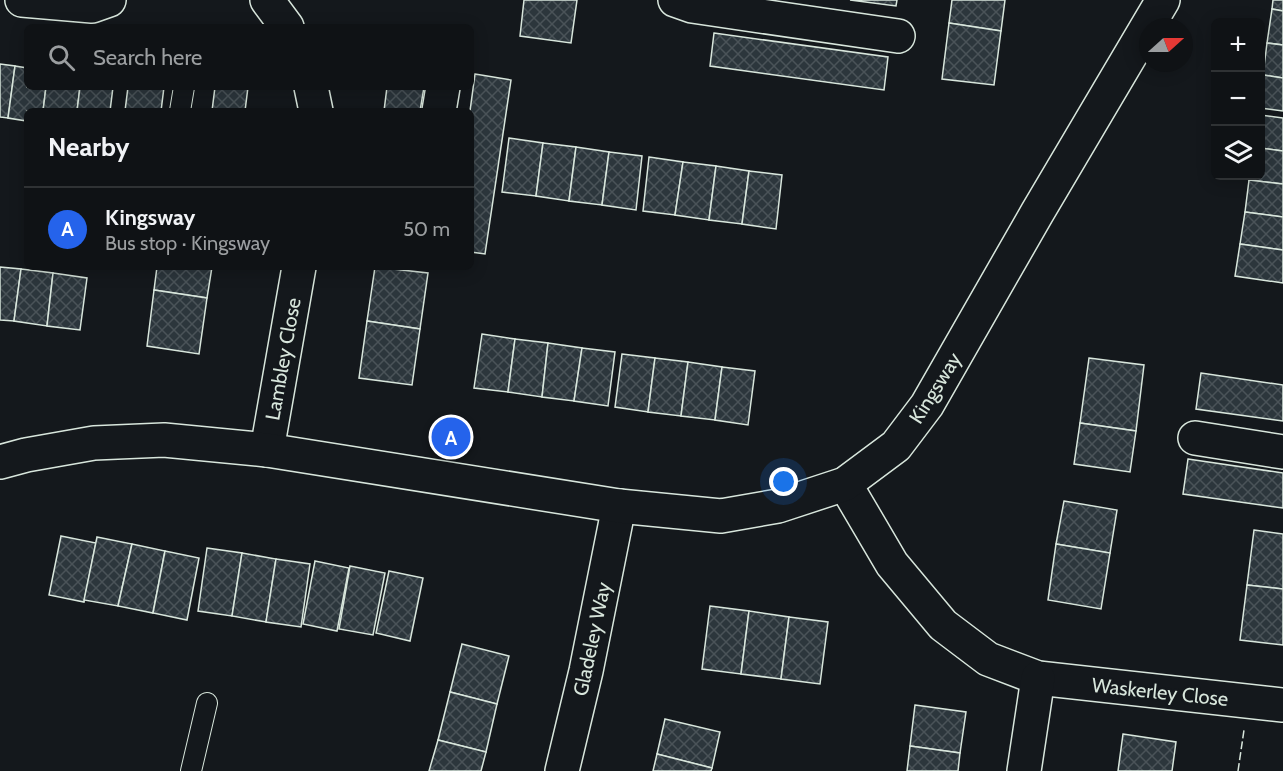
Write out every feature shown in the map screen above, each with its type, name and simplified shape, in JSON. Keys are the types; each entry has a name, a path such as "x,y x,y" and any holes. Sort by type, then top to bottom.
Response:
{"street":[{"path":"22,0 92,6 109,0"},
{"path":"267,0 285,24"},
{"path":"675,0 692,6 898,36"},
{"name":"Kingsway","path":"0,462 94,443 164,440 267,450 619,506 721,516 778,506 845,484 896,446 927,405 1163,0"},
{"path":"312,90 315,108"},
{"path":"440,108 442,90"},
{"name":"Lambley Close","path":"267,450 297,270"},
{"path":"1195,438 1283,452"},
{"name":"Waskerley Close","path":"845,484 892,564 943,625 988,659 1038,678 1283,705"},
{"name":"Gladeley Way","path":"562,771 586,671 619,506"},
{"path":"1024,771 1038,678"}],"lane":[{"path":"180,108 184,90"},
{"path":"191,771 207,703"}],"building":[{"path":"524,0 577,0 571,43 520,36"},
{"path":"850,0 897,0 896,6"},
{"path":"952,0 1005,0 1001,31 949,23"},
{"path":"1273,0 1283,0 1283,11 1272,9"},
{"path":"1272,9 1283,11 1283,45 1267,43"},
{"path":"949,23 1001,31 994,85 942,79"},
{"path":"714,33 888,57 884,90 710,66"},
{"path":"1267,43 1283,45 1283,78 1265,75"},
{"path":"0,64 15,66 8,118 0,117"},
{"path":"15,66 24,68 24,90 46,90 43,108 24,108 24,121 8,118"},
{"path":"475,74 511,80 485,254 474,252 474,108 470,108"},
{"path":"1265,75 1283,78 1283,111 1265,109"},
{"path":"46,90 80,90 77,108 43,108"},
{"path":"80,90 113,90 110,108 77,108"},
{"path":"128,90 164,90 161,108 125,108"},
{"path":"215,90 248,90 245,108 212,108"},
{"path":"387,90 424,90 420,108 384,108"},
{"path":"1265,116 1283,118 1283,151 1265,149"},
{"path":"509,138 543,143 536,196 502,192"},
{"path":"543,143 576,147 569,201 536,196"},
{"path":"576,147 609,152 602,205 569,201"},
{"path":"1265,149 1283,151 1283,184 1249,180 1265,180"},
{"path":"609,152 642,156 636,210 602,205"},
{"path":"649,157 683,162 675,215 643,211"},
{"path":"683,162 716,166 709,220 675,215"},
{"path":"716,166 749,171 742,224 709,220"},
{"path":"749,171 782,175 776,229 742,224"},
{"path":"1249,180 1283,184 1283,217 1245,212"},
{"path":"1245,212 1283,217 1283,250 1240,244"},
{"path":"1240,244 1283,250 1283,283 1235,276"},
{"path":"0,267 21,269 14,321 0,320"},
{"path":"21,269 53,273 47,326 14,321"},
{"path":"157,270 212,270 207,298 154,290"},
{"path":"375,270 428,273 420,329 367,321"},
{"path":"53,273 87,278 80,330 47,326"},
{"path":"154,290 207,298 199,354 147,346"},
{"path":"367,321 420,329 412,385 359,378"},
{"path":"482,334 515,339 508,392 474,388"},
{"path":"515,339 548,343 542,397 508,392"},
{"path":"548,343 582,348 574,401 542,397"},
{"path":"582,348 615,352 608,406 574,401"},
{"path":"622,354 655,358 648,412 615,407"},
{"path":"655,358 688,362 681,416 648,412"},
{"path":"1089,358 1144,365 1136,431 1080,423"},
{"path":"688,362 722,367 715,420 681,416"},
{"path":"722,367 755,371 748,425 715,420"},
{"path":"1201,373 1283,385 1283,421 1196,409"},
{"path":"1080,423 1136,431 1130,472 1074,464"},
{"path":"1188,459 1283,473 1283,508 1183,494"},
{"path":"1064,501 1117,510 1110,553 1056,544"},
{"path":"1254,530 1283,534 1283,589 1247,585"},
{"path":"61,536 96,543 84,602 49,595"},
{"path":"97,537 132,544 118,606 84,600"},
{"path":"132,544 165,551 153,613 118,606"},
{"path":"1056,544 1110,553 1101,609 1048,600"},
{"path":"207,548 242,553 232,616 198,611"},
{"path":"165,551 199,558 187,620 153,613"},
{"path":"242,553 276,559 266,622 232,616"},
{"path":"276,559 310,564 301,627 266,622"},
{"path":"315,561 349,568 337,631 303,624"},
{"path":"350,566 385,573 373,635 339,629"},
{"path":"389,571 423,578 410,641 376,633"},
{"path":"1247,585 1283,589 1283,645 1240,640"},
{"path":"710,606 749,611 741,674 702,669"},
{"path":"749,611 789,617 781,679 741,674"},
{"path":"789,617 828,622 820,684 781,679"},
{"path":"462,644 509,656 497,704 450,692"},
{"path":"450,692 497,704 486,752 438,740"},
{"path":"915,705 966,712 960,753 910,746"},
{"path":"665,719 720,732 712,768 657,754"},
{"path":"1123,734 1176,742 1172,771 1118,771"},
{"path":"438,740 486,752 481,771 429,771"},
{"path":"910,746 960,753 958,771 907,771"},
{"path":"657,754 712,768 711,771 653,771"}],"fence":[{"path":"1238,771 1244,730"}],"place":[{"name":"Kingsway","path":"451,437"}]}
